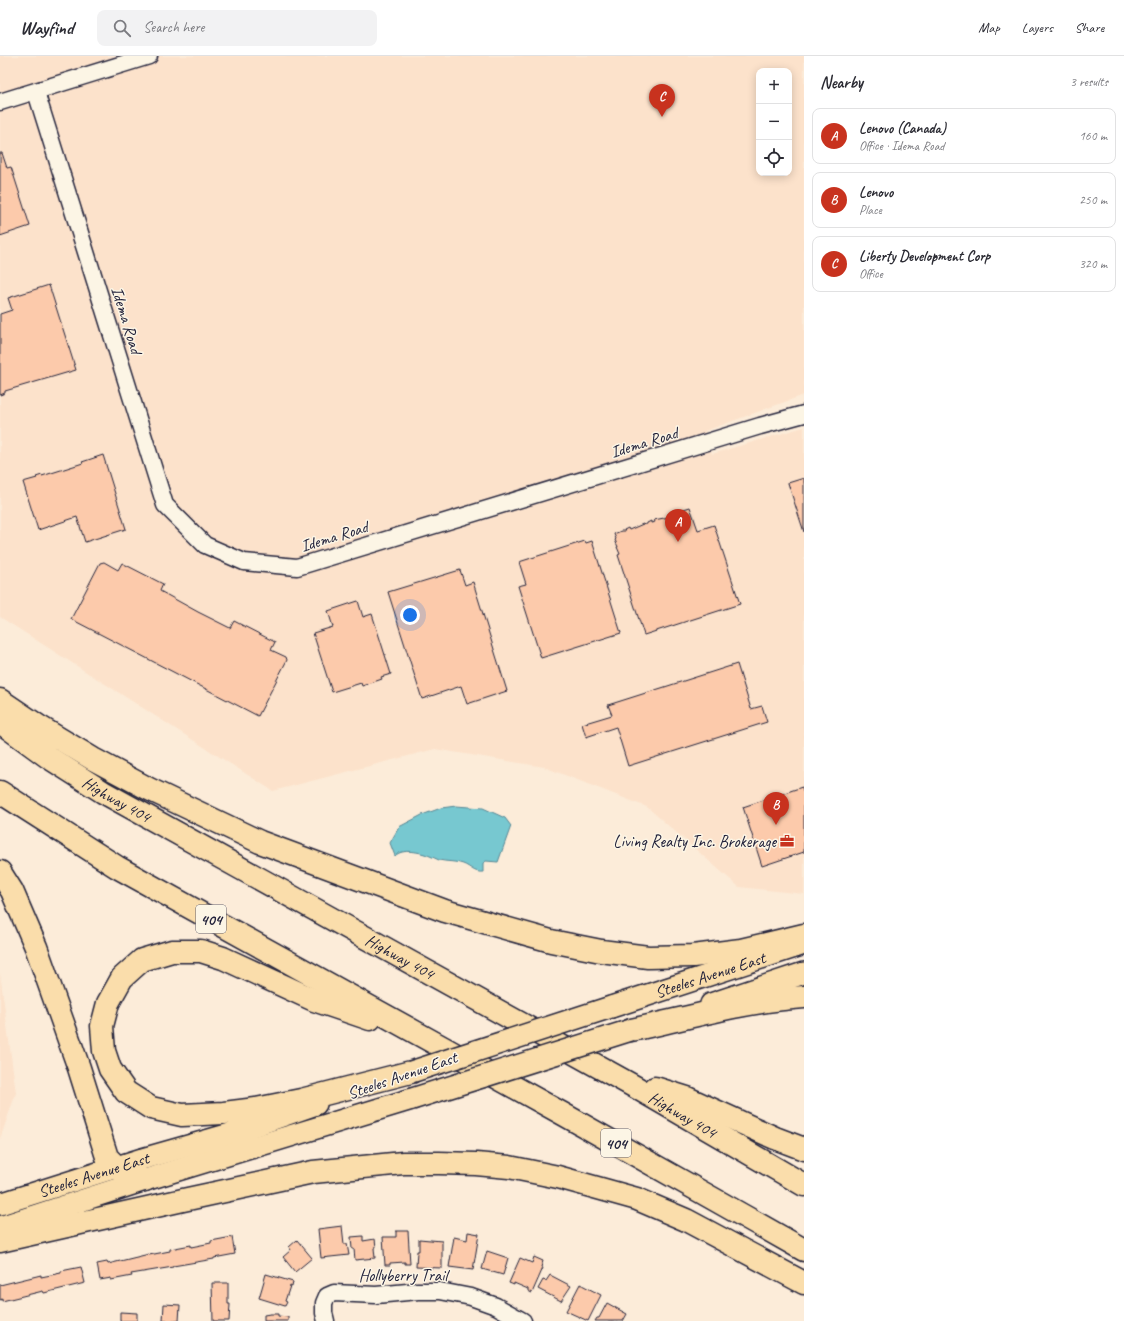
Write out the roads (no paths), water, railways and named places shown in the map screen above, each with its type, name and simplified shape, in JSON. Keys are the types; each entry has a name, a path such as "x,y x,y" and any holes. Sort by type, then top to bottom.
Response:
{"highway":[{"path":"0,700 40,727 93,759 149,789 246,836 445,911 551,941 601,951 648,957 693,956 741,950 804,936"},
{"name":"Highway 404","path":"0,722 48,757 103,792 612,1075 804,1185"},
{"name":"404","path":"0,792 117,867 591,1129 804,1250"},
{"path":"0,872 12,891 36,948 79,1068 107,1157 116,1168 126,1176 145,1180"},
{"path":"411,1072 301,1100 224,1113 182,1115 151,1108 126,1092 110,1069 104,1051 102,1026 108,1003 122,978 142,960 172,950 201,952 223,958 314,1000 426,1038"},
{"path":"631,1030 744,1005 777,999 804,997"},
{"path":"612,1075 687,1098 775,1138 804,1149"},
{"path":"0,1241 313,1172 403,1163 439,1162 509,1167 558,1177 637,1199 686,1220 804,1283"}],"main road":[{"name":"Steeles Avenue East","path":"0,1204 230,1134 411,1072 804,944"},
{"name":"Steeles Avenue East","path":"0,1227 145,1180 412,1099 804,974"}],"street":[{"path":"0,102 149,56"},
{"name":"Idema Road","path":"36,92 165,506 205,545 244,562 297,567 760,426 804,414"},
{"name":"Hollyberry Trail","path":"326,1321 324,1303 327,1296 334,1293 376,1295 409,1291 427,1291 449,1292 471,1297 496,1306 523,1321"}],"water":[{"path":"456,806 483,808 505,818 511,826 498,862 486,861 483,863 483,872 480,872 460,863 439,860 417,852 407,851 395,856 390,843 399,827 422,815 441,808"}],"place":[{"name":"Liberty Development Corp","path":"662,117"},
{"name":"Lenovo (Canada)","path":"678,542"},
{"name":"Lenovo","path":"776,825"},
{"name":"Living Realty Inc. Brokerage","path":"787,841"}]}
